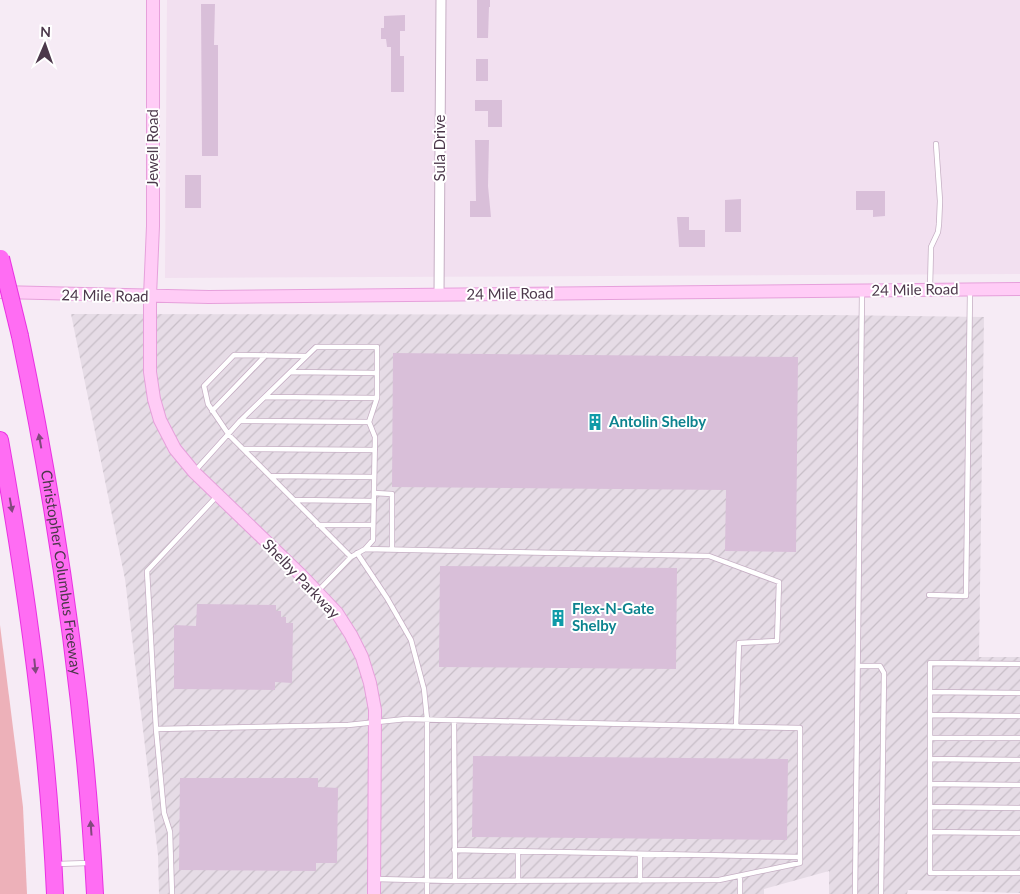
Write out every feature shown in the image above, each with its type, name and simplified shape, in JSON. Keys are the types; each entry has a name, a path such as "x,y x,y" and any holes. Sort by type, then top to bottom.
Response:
{"highway":[{"name":"Christopher Columbus Freeway","path":"0,257 20,336 55,527 70,629 86,763 95,894"},
{"path":"0,440 30,629 48,789 55,894"}],"street":[{"name":"Jewell Road","path":"150,296 153,226 153,0"},
{"name":"Sula Drive","path":"440,295 441,0"},
{"name":"24 Mile Road","path":"0,292 150,296 1020,289"},
{"name":"Shelby Parkway","path":"150,296 150,362 154,399 160,420 169,440 194,472 329,604 344,624 362,657 372,690 376,722 374,894"}],"lane":[{"path":"930,290 931,247 938,232 940,201 936,144"},
{"path":"929,595 966,596 970,290"},
{"path":"855,894 862,291"},
{"path":"194,472 240,422 316,347 377,347 377,398 369,422 375,437 373,540 365,549 350,557 317,592"},
{"path":"307,356 234,355 204,386 208,404 229,435 350,557"},
{"path":"212,411 266,355"},
{"path":"291,372 377,373"},
{"path":"265,397 377,398"},
{"path":"240,422 369,422"},
{"path":"243,449 375,450"},
{"path":"270,476 374,477"},
{"path":"374,493 392,494 392,550"},
{"path":"172,894 170,832 164,813 156,729 147,571 218,495"},
{"path":"294,500 374,501"},
{"path":"318,524 373,525"},
{"path":"365,549 710,556 779,582 776,642 739,643 736,727"},
{"path":"357,553 387,598 410,640 424,688 427,719 427,894"},
{"path":"1020,664 930,663 930,873 1020,872"},
{"path":"858,666 880,666 884,673 882,894"},
{"path":"931,692 1020,692"},
{"path":"931,715 1020,716"},
{"path":"156,729 348,725 392,720 427,719 800,728 800,863 719,880 454,881 375,879"},
{"path":"454,721 454,881"},
{"path":"931,738 1020,738"},
{"path":"930,759 1020,760"},
{"path":"930,784 1020,785"},
{"path":"930,807 1020,808"},
{"path":"930,832 1020,833"},
{"path":"454,850 800,857"},
{"path":"518,852 518,881"},
{"path":"640,854 640,880"},
{"path":"54,864 93,862"},
{"path":"740,876 740,894"}],"shaded area":[{"path":"167,0 1020,0 1020,274 165,278"},
{"path":"71,314 832,315 984,317 979,657 1020,657 1020,893 908,890 907,894 829,894 829,871 764,889 764,894 159,894 158,855 125,579"},
{"path":"0,625 23,807 27,894 0,894"}],"building":[{"path":"477,0 490,0 488,38 477,38"},
{"path":"201,4 215,4 214,45 218,45 218,156 202,156"},
{"path":"405,15 405,31 400,31 400,56 404,56 404,92 391,92 391,47 387,47 386,39 381,39 381,28 384,28 384,16"},
{"path":"476,59 488,59 488,81 476,81"},
{"path":"475,100 502,100 502,127 488,127 488,111 475,111"},
{"path":"475,140 489,140 488,186 491,217 470,217 470,201 476,201"},
{"path":"185,175 201,175 201,208 185,208"},
{"path":"856,191 885,191 885,216 873,217 873,210 856,210"},
{"path":"741,199 741,232 725,232 725,200"},
{"path":"677,217 689,217 689,230 705,230 705,247 679,247"},
{"name":"Antolin Shelby","path":"393,353 798,357 796,552 725,551 726,490 392,487"},
{"name":"Flex-N-Gate Shelby","path":"440,566 677,568 676,669 439,667"},
{"path":"197,604 276,605 276,611 281,611 281,617 286,617 286,623 293,623 292,683 275,682 275,690 174,689 174,625 196,626"},
{"path":"473,756 788,759 787,840 472,837"},
{"path":"180,778 318,778 318,787 338,788 337,863 316,863 316,871 179,870"}],"place":[{"name":"Antolin Shelby","path":"595,422"},
{"name":"Flex-N-Gate Shelby","path":"558,618"}]}
